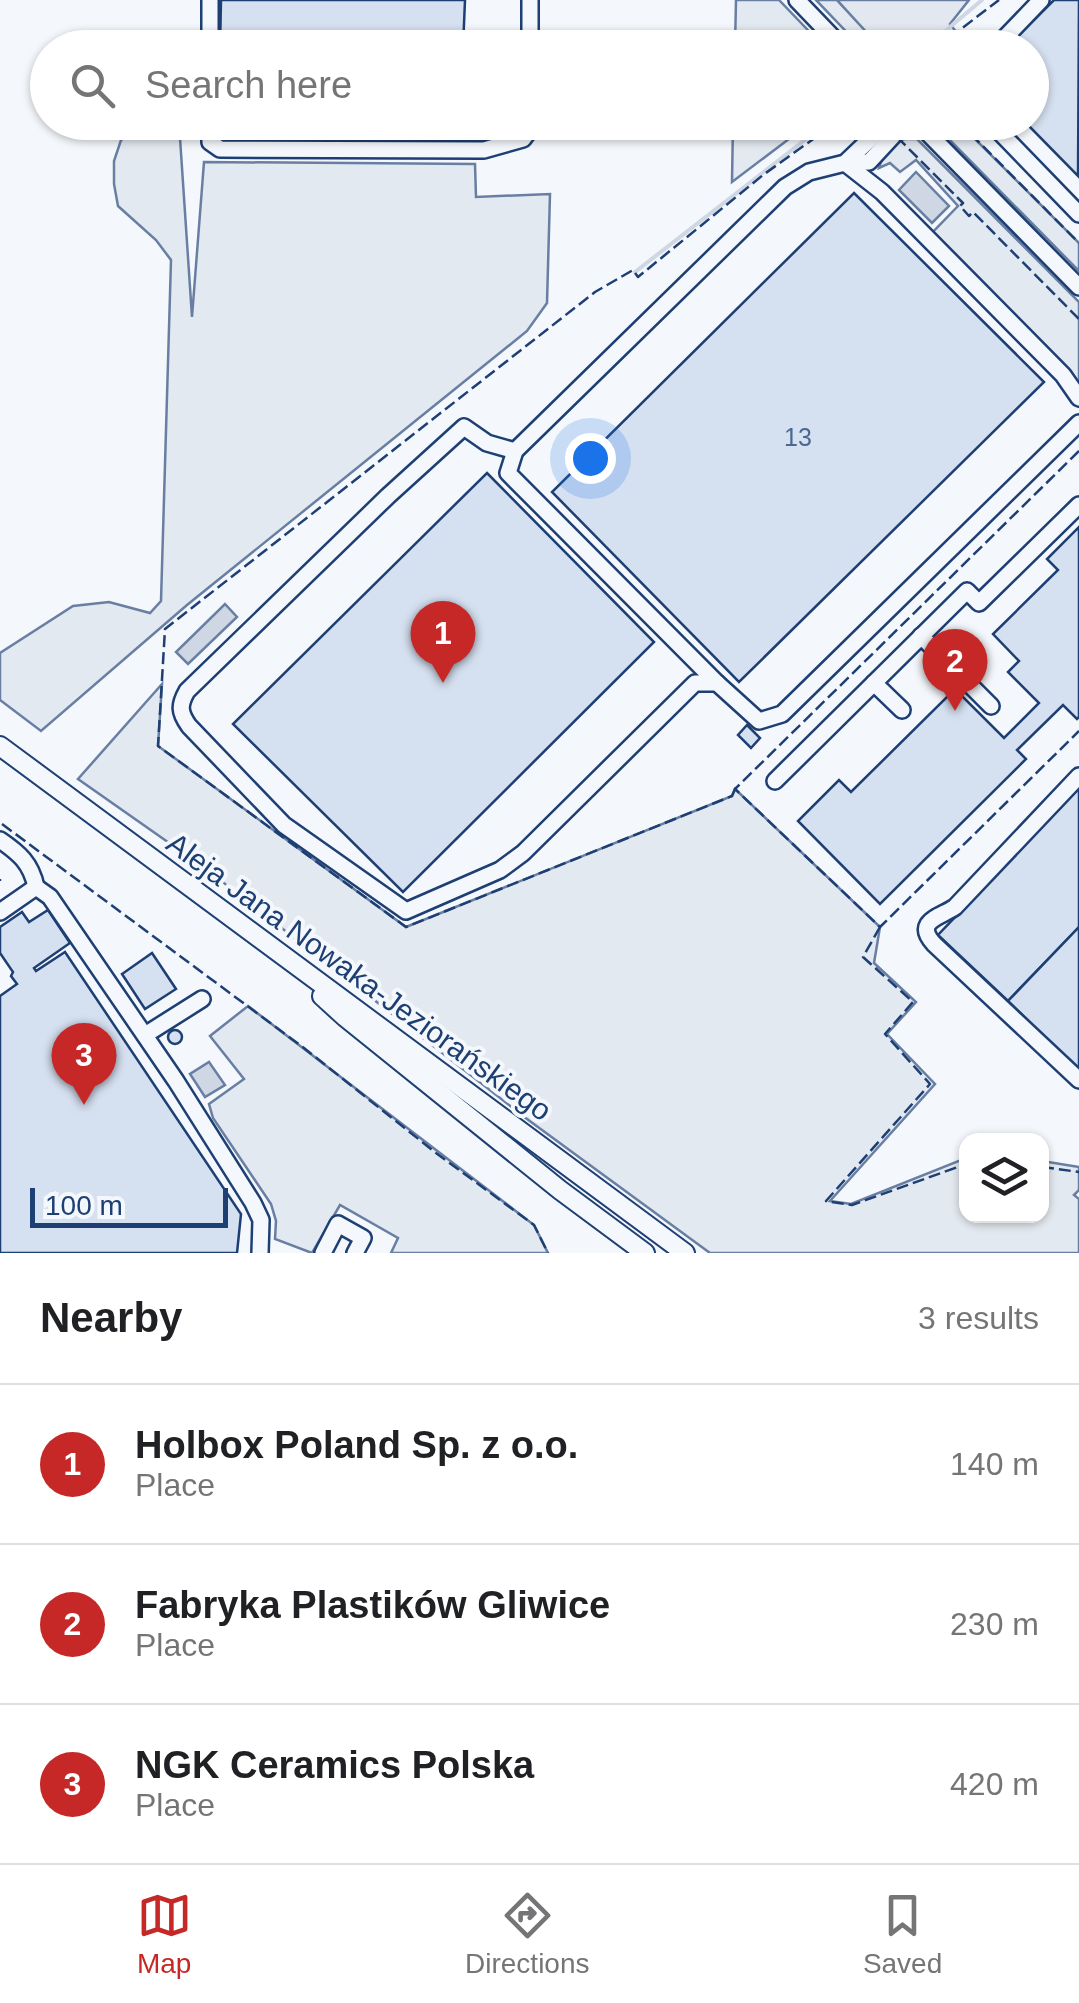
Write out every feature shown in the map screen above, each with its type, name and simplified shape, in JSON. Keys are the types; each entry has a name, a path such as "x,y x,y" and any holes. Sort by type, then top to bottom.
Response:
{"main road":[{"name":"Aleja Jana Nowaka-Jeziorańskiego","path":"0,746 686,1253"},
{"path":"259,938 344,1017 560,1190 646,1253"}],"street":[{"path":"210,0 210,30"},
{"path":"530,0 530,30"},
{"path":"797,0 826,30"},
{"path":"1012,30 1041,0"},
{"path":"210,140 220,149 465,150 484,150 520,140"},
{"path":"845,163 869,140"},
{"path":"889,140 869,162 809,172 785,186 515,451 508,473 717,683 760,721 782,714 1079,423"},
{"path":"935,140 1079,287"},
{"path":"1007,140 1079,214"},
{"path":"845,163 882,192 938,248 1063,375 1079,398"},
{"path":"515,451 487,443 464,426 187,691 180,704 188,726 284,825 406,911 500,870 524,852 695,683 717,683"},
{"path":"775,782 967,591 980,604 1079,504"},
{"path":"921,636 991,706"},
{"path":"874,682 902,710"},
{"path":"1079,776 955,907 928,923 926,930 934,944 1079,1080"},
{"path":"0,840 28,863 36,887 59,910 145,1035 258,1212 260,1248 277,1253"},
{"path":"0,912 36,887"},
{"path":"145,1035 202,999"},
{"path":"323,1253 338,1224 364,1238 355,1253"}],"shaded area":[{"path":"736,0 779,0 808,30 735,30"},
{"path":"816,0 837,0 865,30 845,30"},
{"path":"837,0 969,0 950,24 955,30 864,30"},
{"path":"121,140 180,140 192,317 204,162 475,164 476,197 550,194 547,303 527,331 187,605 41,731 0,700 0,653 73,606 109,602 150,613 161,601 171,260 156,240 118,206 114,161"},
{"path":"733,140 788,140 732,182"},
{"path":"918,140 1079,302 1079,385 929,236 958,206 916,160 900,172 890,163 879,168 888,149 896,143"},
{"path":"950,140 976,140 1079,243 1079,271"},
{"path":"916,172 949,206 932,223 899,190"},
{"path":"225,604 237,617 188,664 176,652"},
{"path":"162,684 158,746 406,927 732,796 735,789 880,927 874,963 916,1002 887,1034 935,1084 830,1201 851,1204 959,1161 959,1223 1049,1223 1049,1162 1079,1167 1079,1190 1074,1195 1079,1199 1079,1253 710,1253 527,1119 202,866 78,779"},
{"path":"248,1006 534,1225 548,1253 391,1253 398,1238 340,1205 312,1253 275,1239 276,1221 271,1204 213,1118 209,1104 244,1079 210,1036"},
{"path":"209,1062 225,1085 205,1097 190,1074"}],"building":[{"path":"221,0 465,0 464,30 220,30"},
{"path":"1054,0 1079,0 1078,176 1043,140 1049,140 1049,30 1024,30"},
{"path":"854,193 1044,382 739,682 552,492"},
{"path":"487,473 654,642 403,892 233,724"},
{"path":"1079,527 1079,717 1063,705 1017,750 1026,759 880,904 798,821 839,780 851,792 955,689 1004,738 1039,703 1008,672 1019,661 993,634 1058,570 1047,559"},
{"path":"747,725 760,738 751,748 738,735"},
{"path":"1079,788 1079,927 1008,1001 938,935"},
{"path":"48,910 70,943 34,968 36,971 65,952 241,1214 237,1253 0,1253 0,996 17,984 0,953 0,927 22,912 29,922"},
{"path":"1079,927 1079,1070 1008,1001"},
{"path":"152,953 176,989 145,1009 122,974"},
{"path":"175,1030 182,1037 175,1044 168,1037"}],"waterway":[{"path":"946,30 982,0"},
{"path":"635,272 805,140"}],"fence":[{"path":"960,30 999,0"},
{"path":"735,789 732,796 406,927 158,746 165,629 595,292 633,270 638,277 812,140"},
{"path":"900,140 963,203 960,206 969,216 973,212 1079,319"},
{"path":"977,140 1079,243"},
{"path":"1079,451 735,789 880,927 1079,731"},
{"path":"2,824 534,1225 548,1253"},
{"path":"880,927 863,957 913,1002 885,1034 930,1084 826,1201 852,1205 959,1167"},
{"path":"1049,1168 1079,1172"}],"place":[{"name":"Holbox Poland Sp. z o.o.","path":"443,683"},
{"name":"Fabryka Plastików Gliwice","path":"955,711"},
{"name":"NGK Ceramics Polska","path":"84,1105"}]}
